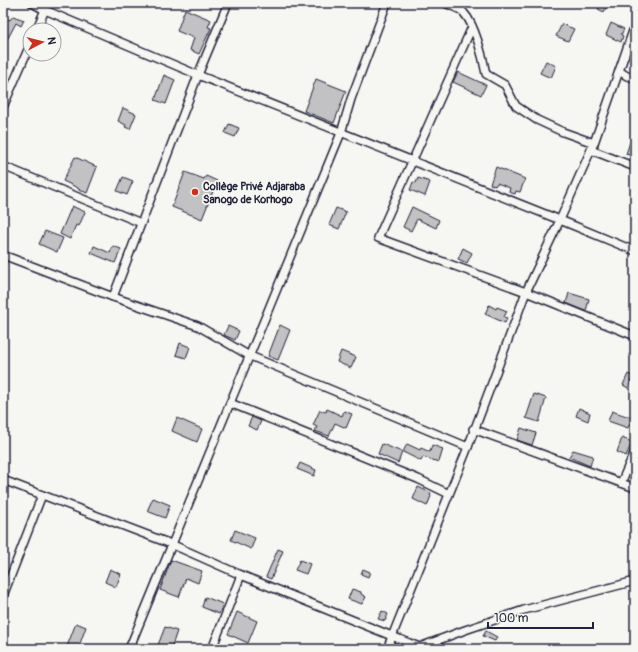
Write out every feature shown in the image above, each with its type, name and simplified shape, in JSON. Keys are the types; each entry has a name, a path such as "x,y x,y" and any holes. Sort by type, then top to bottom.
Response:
{"street":[{"path":"32,3 45,10 198,75 635,251"},
{"path":"112,296 198,75 228,3"},
{"path":"129,649 230,402 248,354 341,133 351,99 387,3"},
{"path":"445,3 464,12 472,27 484,58 486,74 505,85 516,106 537,120 563,132 594,143"},
{"path":"40,22 45,10"},
{"path":"387,649 468,447 473,429 526,292 594,143 635,26"},
{"path":"472,27 378,238 526,292 635,336"},
{"path":"3,107 23,62"},
{"path":"619,71 627,76 635,78"},
{"path":"591,150 635,167"},
{"path":"3,166 141,223"},
{"path":"3,255 112,296 198,326 248,354 468,447"},
{"path":"230,402 418,478 449,494"},
{"path":"473,429 635,488"},
{"path":"621,483 635,451"},
{"path":"3,480 171,544 241,575 422,648 465,630 524,610 635,581"},
{"path":"3,596 42,495"},
{"path":"212,649 241,575"},
{"path":"3,648 7,649"}],"building":[{"path":"601,3 608,3 604,12 598,9"},
{"path":"185,9 211,20 208,27 211,28 199,54 190,50 194,38 177,31"},
{"path":"13,16 24,20 21,26 16,23 8,38 3,35 3,17 10,20"},
{"path":"611,23 624,29 621,35 623,36 621,42 606,35"},
{"path":"562,24 574,29 568,41 556,36"},
{"path":"546,61 556,66 551,78 540,73"},
{"path":"458,72 486,85 481,95 453,82"},
{"path":"164,75 175,80 166,104 155,100"},
{"path":"316,79 346,91 334,123 304,111"},
{"path":"123,108 136,114 130,129 118,121"},
{"path":"229,124 239,128 235,137 225,133"},
{"path":"635,130 635,157 626,154"},
{"path":"75,157 97,167 87,193 63,181"},
{"path":"496,167 525,179 520,192 516,191 515,194 509,192 510,188 497,183 495,186 490,184"},
{"path":"185,172 204,179 206,176 217,181 202,219 172,207"},
{"path":"123,177 133,181 127,195 117,191"},
{"path":"418,178 430,182 425,196 410,190 413,182 416,183"},
{"path":"72,206 85,212 79,226 76,225 70,239 60,234"},
{"path":"412,207 439,220 436,228 417,219 411,231 403,227"},
{"path":"336,208 346,212 339,229 329,225"},
{"path":"45,231 63,238 57,252 39,244"},
{"path":"94,246 110,253 113,246 121,249 115,263 91,253"},
{"path":"463,248 472,253 467,263 458,259"},
{"path":"569,293 589,299 586,311 566,303"},
{"path":"489,305 496,309 497,307 507,311 504,317 507,318 505,323 485,314"},
{"path":"280,325 290,330 278,360 268,356"},
{"path":"228,326 239,331 235,340 224,335"},
{"path":"180,343 190,347 186,358 176,355"},
{"path":"341,351 356,357 351,368 337,362"},
{"path":"628,374 633,376 628,388 623,385"},
{"path":"534,394 546,398 539,422 526,418"},
{"path":"579,408 590,413 588,421 576,416"},
{"path":"327,409 342,416 344,411 352,414 346,428 335,423 329,436 315,431 317,427 313,425 320,410 326,412"},
{"path":"612,411 632,418 628,428 608,421"},
{"path":"252,417 261,421 257,430 248,426"},
{"path":"177,418 202,429 197,442 172,431"},
{"path":"521,428 536,433 532,445 517,440"},
{"path":"622,438 632,442 626,456 617,452"},
{"path":"382,444 402,452 398,463 378,454"},
{"path":"407,444 420,450 421,448 430,452 432,445 443,449 439,462 423,457 421,461 403,452"},
{"path":"573,450 593,456 590,466 569,457"},
{"path":"300,463 316,470 314,476 297,469"},
{"path":"418,487 431,493 427,506 413,499"},
{"path":"153,498 170,505 165,518 147,511"},
{"path":"235,530 255,538 251,549 231,540"},
{"path":"278,549 283,551 271,579 266,577"},
{"path":"171,560 202,571 198,583 186,578 179,597 160,590"},
{"path":"300,560 310,564 306,574 295,570"},
{"path":"110,569 121,574 116,587 105,582"},
{"path":"363,569 370,572 368,577 361,574"},
{"path":"352,589 361,592 361,594 366,597 362,604 348,599"},
{"path":"205,597 223,604 219,614 202,607"},
{"path":"382,611 388,614 385,621 378,619"},
{"path":"237,612 257,621 248,643 228,634"},
{"path":"76,623 86,627 78,649 66,649"},
{"path":"165,627 177,631 171,649 158,645"},
{"path":"486,631 497,637 495,641 483,636"}],"place":[{"name":"Collège Privé Adjaraba Sanogo de Korhogo","path":"195,192"}]}
